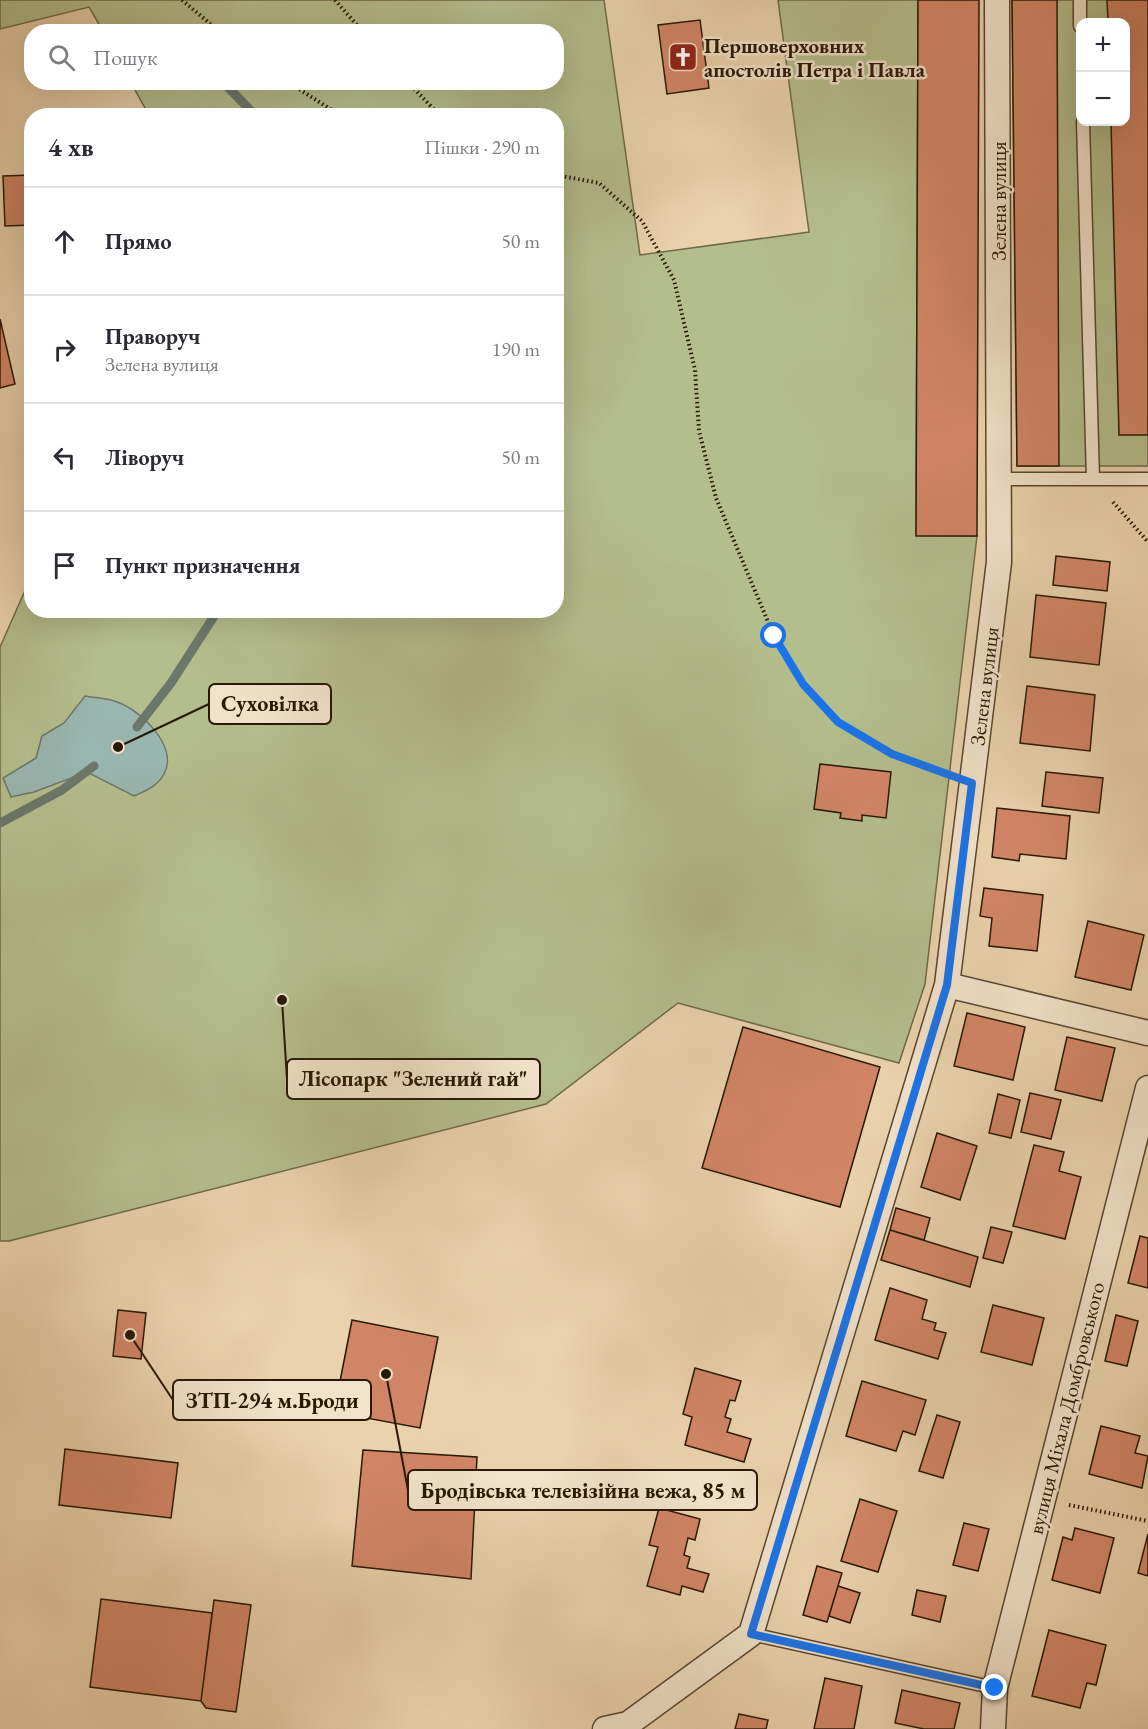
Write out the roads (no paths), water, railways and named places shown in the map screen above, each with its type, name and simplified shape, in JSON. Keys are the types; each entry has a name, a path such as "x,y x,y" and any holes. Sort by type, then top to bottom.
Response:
{"street":[{"name":"Зелена вулиця","path":"751,1634 947,985 999,561 997,0"},
{"path":"947,985 1148,1033"},
{"name":"вулиця Міхала Домбровського","path":"993,1729 995,1688 1148,1088"},
{"path":"605,1729 628,1724 751,1634"}],"lane":[{"path":"1080,0 1080,18"},
{"path":"1083,126 1093,479"},
{"path":"999,479 1148,479"},
{"path":"751,1634 995,1688"}],"water":[{"path":"85,696 127,706 146,721 162,741 166,752 167,763 164,774 151,788 134,796 87,772 34,792 11,797 3,778 36,758 42,736 64,723"}],"waterway":[{"path":"231,90 248,108"},
{"path":"137,727 171,683 213,618"},
{"path":"0,823 62,790 94,766"}],"place":[{"name":"Першоверховних апостолів Петра і Павла","path":"683,57"},
{"name":"Суховілка","path":"118,747"},
{"name":"Лісопарк \"Зелений гай\"","path":"282,1000"},
{"name":"ЗТП-294 м.Броди","path":"130,1335"},
{"name":"Бродівська телевізійна вежа, 85 м","path":"386,1374"}]}
